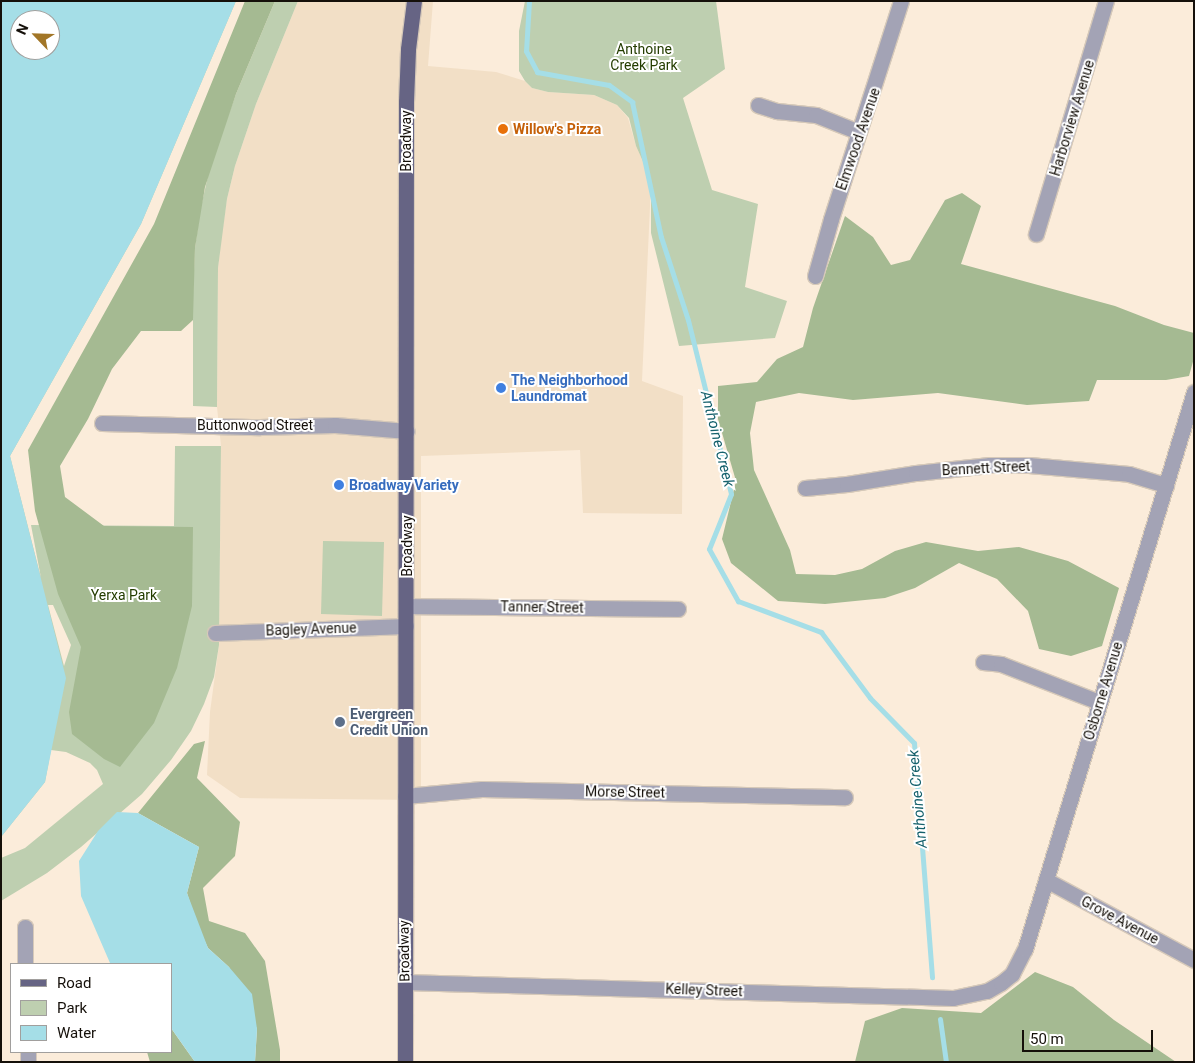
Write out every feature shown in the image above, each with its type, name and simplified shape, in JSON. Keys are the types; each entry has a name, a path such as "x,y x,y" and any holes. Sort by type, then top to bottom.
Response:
{"main road":[{"name":"Broadway","path":"405,1062 406,81 414,1"}],"street":[{"name":"Elmwood Avenue","path":"815,276 902,1"},
{"name":"Harborview Avenue","path":"1036,234 1106,1"},
{"path":"758,105 777,111 816,115 859,132"},
{"name":"Osborne Avenue","path":"1001,984 1012,974 1026,949 1194,392"},
{"name":"Buttonwood Street","path":"102,423 250,427 335,425 407,431"},
{"name":"Bennett Street","path":"805,488 990,465 1029,465 1129,474 1166,485"},
{"name":"Tanner Street","path":"406,606 678,609"},
{"name":"Bagley Avenue","path":"215,633 406,626"},
{"path":"983,662 1002,664 1099,702"},
{"name":"Morse Street","path":"405,796 482,790 845,797"},
{"name":"Grove Avenue","path":"1046,880 1194,960"},
{"path":"25,927 25,963"},
{"name":"Kelley Street","path":"405,982 953,998 987,991 1001,984"}],"shaded area":[{"path":"298,1 433,1 428,66 496,72 525,81 532,88 548,92 594,95 617,105 628,118 636,146 651,185 642,381 683,396 682,514 583,513 580,450 421,456 421,800 240,798 207,775 210,712 219,645 221,446 217,407 218,268 221,239 227,199 235,166 256,104"}],"green space":[{"name":"Yerxa Park","path":"1,1 236,1 141,224 10,456 41,578 31,525 174,526 175,446 221,446 219,645 214,677 191,731 171,760 142,794 81,847 47,873 1,901 1,858 25,848 103,784 97,770 90,763 66,752 51,750 45,782 1,837","holes":["48,605 53,605 71,645 64,666"]},
{"name":"Yerxa Park","path":"245,1 275,1 236,94 205,187 195,248 193,320 181,331 141,331 112,369 88,419 60,466 65,497 104,526 193,527 192,606 177,668 154,723 120,767 104,759 72,734 69,712 81,647 58,594 35,511 28,450 154,224"},
{"path":"275,1 298,1 256,104 235,166 227,199 218,268 217,407 193,406 193,293 195,248 200,211 211,163 236,94"},
{"name":"Anthoine Creek Park","path":"525,1 716,1 725,69 683,98 712,190 758,204 745,287 787,301 775,338 679,346 651,233 651,185 636,146 629,118 617,105 594,95 548,92 532,88 525,81 519,71 519,31"},
{"path":"962,193 981,206 961,264 1115,306 1164,325 1194,333 1194,358 1189,376 1166,380 1097,380 1089,401 1027,405 938,393 853,400 799,393 756,402 750,433 754,470 790,550 796,574 835,575 862,569 895,551 926,542 978,551 1019,547 1068,561 1119,588 1102,646 1071,656 1039,649 1028,611 997,579 959,563 915,588 885,598 825,604 778,601 731,563 722,539 736,481 718,419 718,386 757,382 777,359 803,347 813,308 845,216 873,237 891,265 910,260 945,200"},
{"path":"323,541 384,542 382,616 321,614"},
{"path":"205,741 197,778 240,822 235,856 203,888 209,921 245,933 265,961 280,1050 280,1062 255,1062 257,1029 229,967 208,948 197,924 187,893 199,847 138,813 194,744"},
{"path":"1035,972 1073,987 1114,1020 1176,1062 855,1062 865,1021 902,1008 981,1013"},
{"path":"172,1029 195,1062 150,1062 147,1053 172,1053"}],"water":[{"path":"1,1 236,1 141,224 10,456 66,678 45,782 1,837"},
{"path":"117,812 138,813 199,847 187,893 208,948 229,967 252,994 257,1029 255,1062 195,1062 172,1029 172,963 110,963 81,896 79,861 98,831"}],"waterway":[{"name":"Anthoine Creek","path":"529,1 526,51 537,72 609,85 632,102 661,237 688,320 731,494 709,549 738,601 821,632 870,698 914,743 932,977"},
{"name":"Anthoine Creek","path":"940,1019 946,1062"}],"place":[{"name":"Willow's Pizza","path":"503,129"},
{"name":"The Neighborhood Laundromat","path":"501,388"},
{"name":"Broadway Variety","path":"339,485"},
{"name":"Evergreen Credit Union","path":"340,722"}]}
